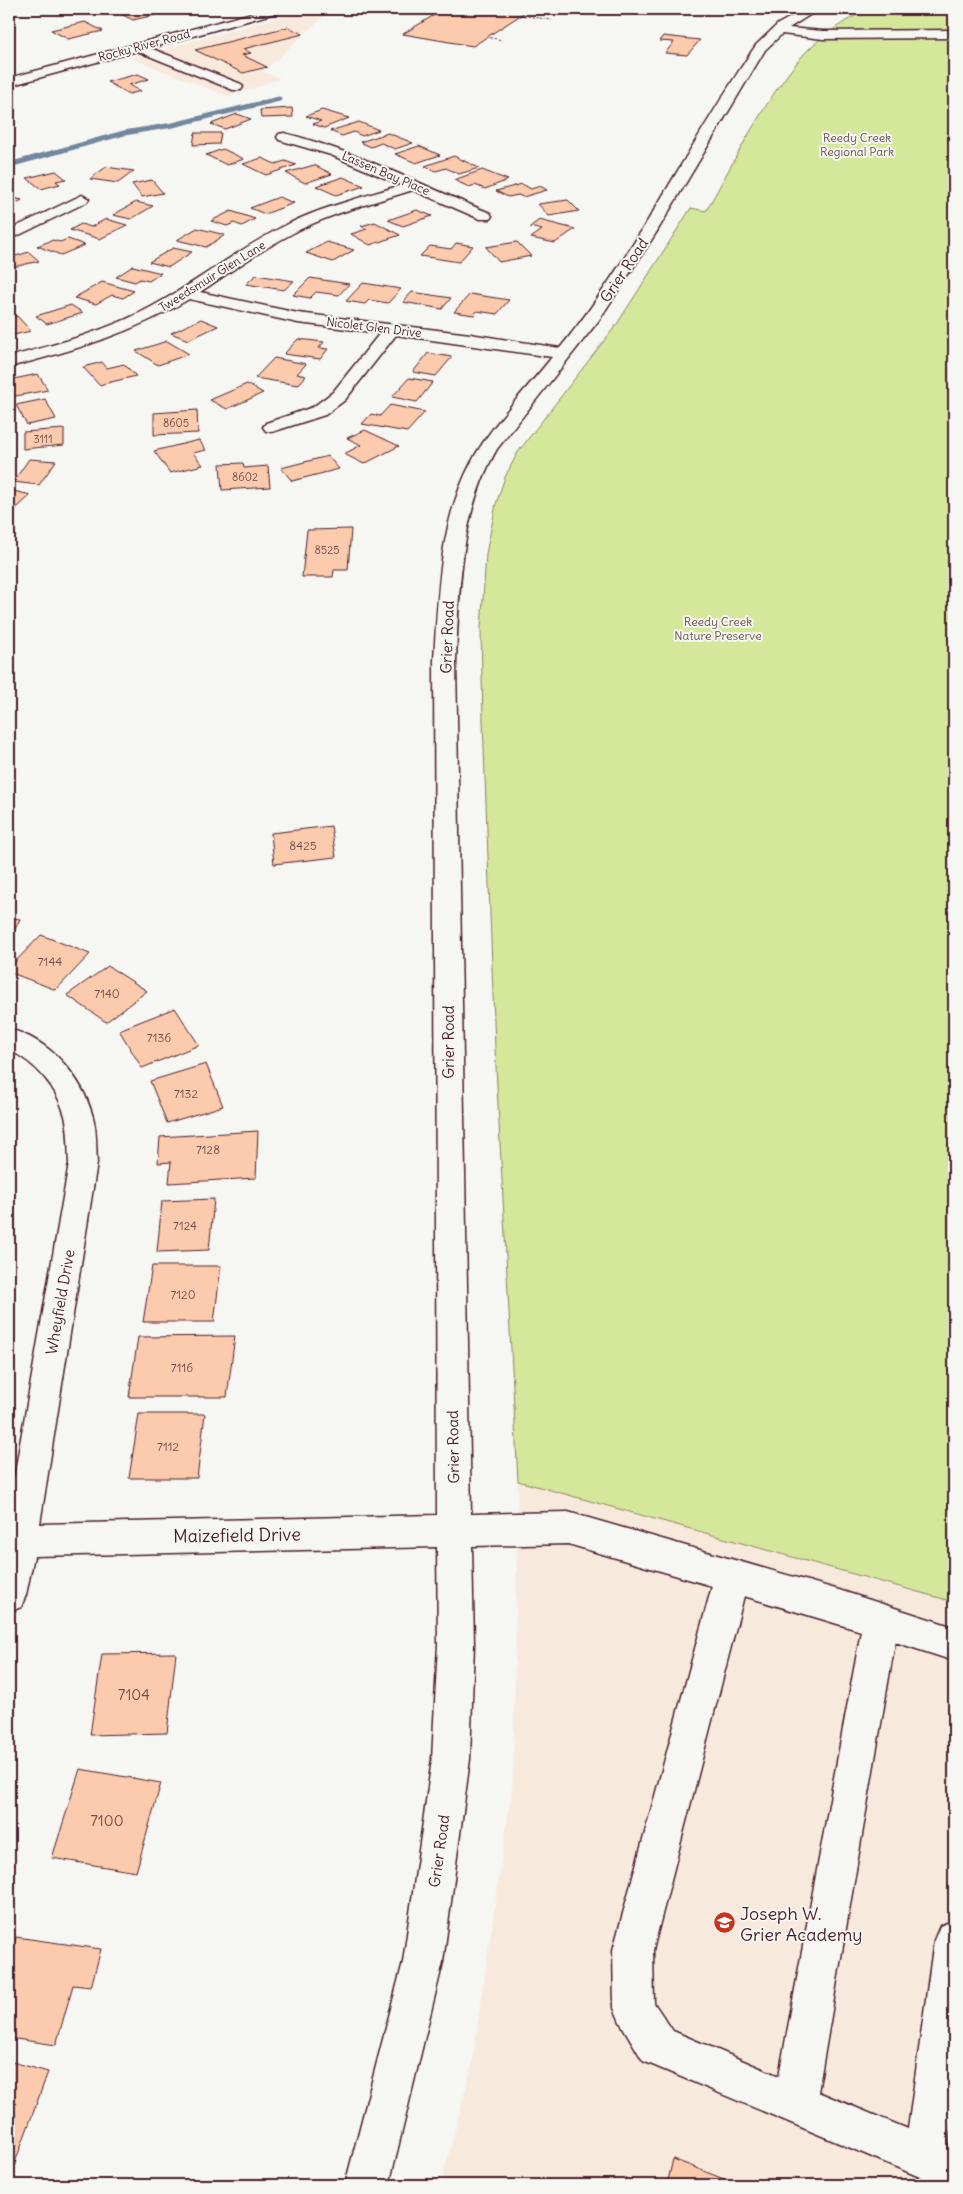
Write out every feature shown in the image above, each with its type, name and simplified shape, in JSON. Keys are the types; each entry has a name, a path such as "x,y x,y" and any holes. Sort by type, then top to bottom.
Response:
{"street":[{"name":"Rocky River Road","path":"9,82 279,9"},
{"name":"Grier Road","path":"367,2185 423,1962 452,1759 456,1644 445,661 449,585 454,545 465,500 488,447 591,320 649,233 760,48 778,30 813,9"},
{"path":"778,30 823,35 954,34"},
{"path":"138,47 237,87"},
{"name":"Lassen Bay Place","path":"284,137 316,144 366,163 485,216"},
{"name":"Tweedsmuir Glen Lane","path":"9,362 71,346 114,331 156,310 298,225 415,185"},
{"path":"9,236 82,199"},
{"name":"Nicolet Glen Drive","path":"185,293 298,318 392,328 564,354"},
{"path":"272,427 319,411 339,396 392,328"},
{"name":"Wheyfield Drive","path":"9,1039 33,1050 63,1080 79,1116 83,1163 20,1540 9,1595"},
{"name":"Maizefield Drive","path":"20,1540 568,1528 732,1575 954,1644"},
{"path":"732,1575 633,1950 634,2008 658,2046 940,2164 954,1940"},
{"path":"795,2104 881,1620"}],"path":[{"path":"520,15 552,20"},
{"path":"486,37 502,40"}],"shaded area":[{"path":"309,9 332,9 263,72 280,78 230,97 131,58"},
{"name":"Joseph W. Grier Academy","path":"518,1481 954,1602 954,2185 441,2185 472,2064 513,1781"}],"green space":[{"name":"Reedy Creek Nature Preserve","path":"866,9 954,9 954,1602 518,1481 495,1048 483,721 481,629 486,554 496,504 505,477 518,452 617,324 691,208 706,211 751,130 776,90 804,54 818,41"}],"building":[{"path":"444,9 530,9 473,46 403,34"},
{"path":"122,10 164,10 155,12 159,14 133,20 121,14 127,13"},
{"path":"85,22 103,31 68,39 51,30"},
{"path":"288,27 303,34 243,49 251,53 242,55 267,67 243,73 195,50"},
{"path":"663,36 700,40 687,55 665,53 674,42 659,41"},
{"path":"138,74 149,79 129,85 141,91 129,94 107,82"},
{"path":"292,108 293,117 261,118 260,110"},
{"path":"322,110 349,118 324,128 313,124 321,121 306,116"},
{"path":"237,114 251,119 225,129 211,124"},
{"path":"359,122 379,130 362,136 354,132 342,136 330,131"},
{"path":"195,133 221,133 219,144 193,145"},
{"path":"388,133 413,143 395,149 381,143 371,147 360,142"},
{"path":"419,146 440,155 416,163 395,154"},
{"path":"223,149 244,159 227,165 206,155"},
{"path":"454,156 479,168 459,174 446,168 436,171 425,166"},
{"path":"262,158 275,164 285,161 296,165 266,175 243,164"},
{"path":"314,165 332,174 305,183 286,173"},
{"path":"106,167 134,171 118,183 90,179"},
{"path":"482,170 508,180 485,189 475,185 469,187 454,180"},
{"path":"56,171 66,179 56,181 60,184 41,189 27,178"},
{"path":"343,177 364,186 336,195 316,186"},
{"path":"152,180 163,193 142,197 132,184"},
{"path":"522,184 531,189 540,186 547,190 523,197 518,195 508,197 496,191"},
{"path":"9,197 22,200 9,207"},
{"path":"279,197 294,203 265,214 250,208"},
{"path":"568,200 579,211 549,216 538,204"},
{"path":"136,202 153,206 131,219 113,215"},
{"path":"417,210 432,216 403,226 388,220"},
{"path":"231,211 255,219 242,226 234,223 227,226 211,221"},
{"path":"106,219 127,225 100,239 70,230 81,224 91,227"},
{"path":"539,220 575,229 555,243 531,238 542,230 530,227"},
{"path":"375,222 400,235 370,245 351,234 367,229 361,226"},
{"path":"197,228 225,235 206,247 177,240"},
{"path":"68,239 85,245 61,255 37,246 53,240 60,242"},
{"path":"327,242 354,250 333,262 306,253"},
{"path":"517,242 531,256 499,262 486,247"},
{"path":"456,243 473,246 459,262 420,256 430,246 451,249"},
{"path":"173,248 192,252 169,267 149,262"},
{"path":"29,252 39,261 9,268 9,258"},
{"path":"133,266 161,273 149,281 140,279 135,282 116,277"},
{"path":"256,275 294,281 284,290 246,284"},
{"path":"310,278 349,284 339,295 316,292 310,298 293,295"},
{"path":"102,282 134,291 123,298 112,295 96,304 74,298"},
{"path":"363,283 401,289 388,303 369,300 365,304 346,301"},
{"path":"412,292 451,298 442,309 403,302"},
{"path":"470,294 509,300 497,314 477,311 474,315 454,312"},
{"path":"71,305 83,313 47,324 36,316"},
{"path":"17,316 31,331 9,336 9,318"},
{"path":"201,319 218,326 188,340 171,333"},
{"path":"298,339 324,342 319,348 328,349 320,359 284,354"},
{"path":"167,341 189,354 158,365 136,351"},
{"path":"428,353 452,357 436,376 413,372"},
{"path":"274,358 306,364 297,374 306,376 298,385 255,378"},
{"path":"102,362 107,368 124,364 136,376 99,385 83,367"},
{"path":"38,374 48,390 10,397 9,380"},
{"path":"409,378 433,382 417,402 392,397"},
{"path":"247,384 263,393 227,409 210,400"},
{"path":"45,399 56,419 27,425 16,405"},
{"path":"390,405 425,412 407,432 362,424 371,414 380,416"},
{"path":"197,410 198,433 154,435 154,413"},
{"path":"64,429 64,445 23,449 23,432"},
{"path":"365,430 399,446 364,464 344,454 361,445 347,438"},
{"path":"199,440 206,450 193,453 203,465 170,473 154,451"},
{"path":"328,456 339,469 292,481 281,468"},
{"path":"29,459 56,461 39,485 13,482"},
{"path":"243,463 244,468 268,466 270,487 222,490 220,464"},
{"path":"9,490 31,495 9,515"},
{"path":"351,529 348,570 334,570 333,577 302,577 307,530"},
{"path":"331,826 336,857 274,864 271,833"},
{"path":"9,917 20,919 9,941"},
{"path":"41,935 90,954 56,990 9,972 9,968"},
{"path":"108,966 147,991 106,1022 67,995"},
{"path":"175,1008 199,1045 142,1068 119,1030"},
{"path":"206,1064 223,1106 167,1123 150,1081"},
{"path":"258,1131 256,1178 169,1183 171,1162 158,1163 160,1137"},
{"path":"214,1199 209,1250 157,1252 162,1201"},
{"path":"152,1266 221,1266 214,1322 143,1322"},
{"path":"235,1336 227,1397 129,1397 138,1337"},
{"path":"139,1414 205,1414 197,1478 129,1478"},
{"path":"176,1653 167,1733 90,1735 102,1654"},
{"path":"80,1769 161,1783 136,1872 52,1858"},
{"path":"16,1937 101,1949 91,1987 73,1985 56,2045 9,2038 9,1962"},
{"path":"9,2061 48,2072 9,2179"},
{"path":"673,2159 739,2185 667,2185"}],"waterway":[{"path":"9,165 124,133 173,125 279,99"}],"place":[{"name":"Joseph W. Grier Academy","path":"724,1923"}],"park label":[{"name":"Reedy Creek Regional Park","path":"857,144"}]}
